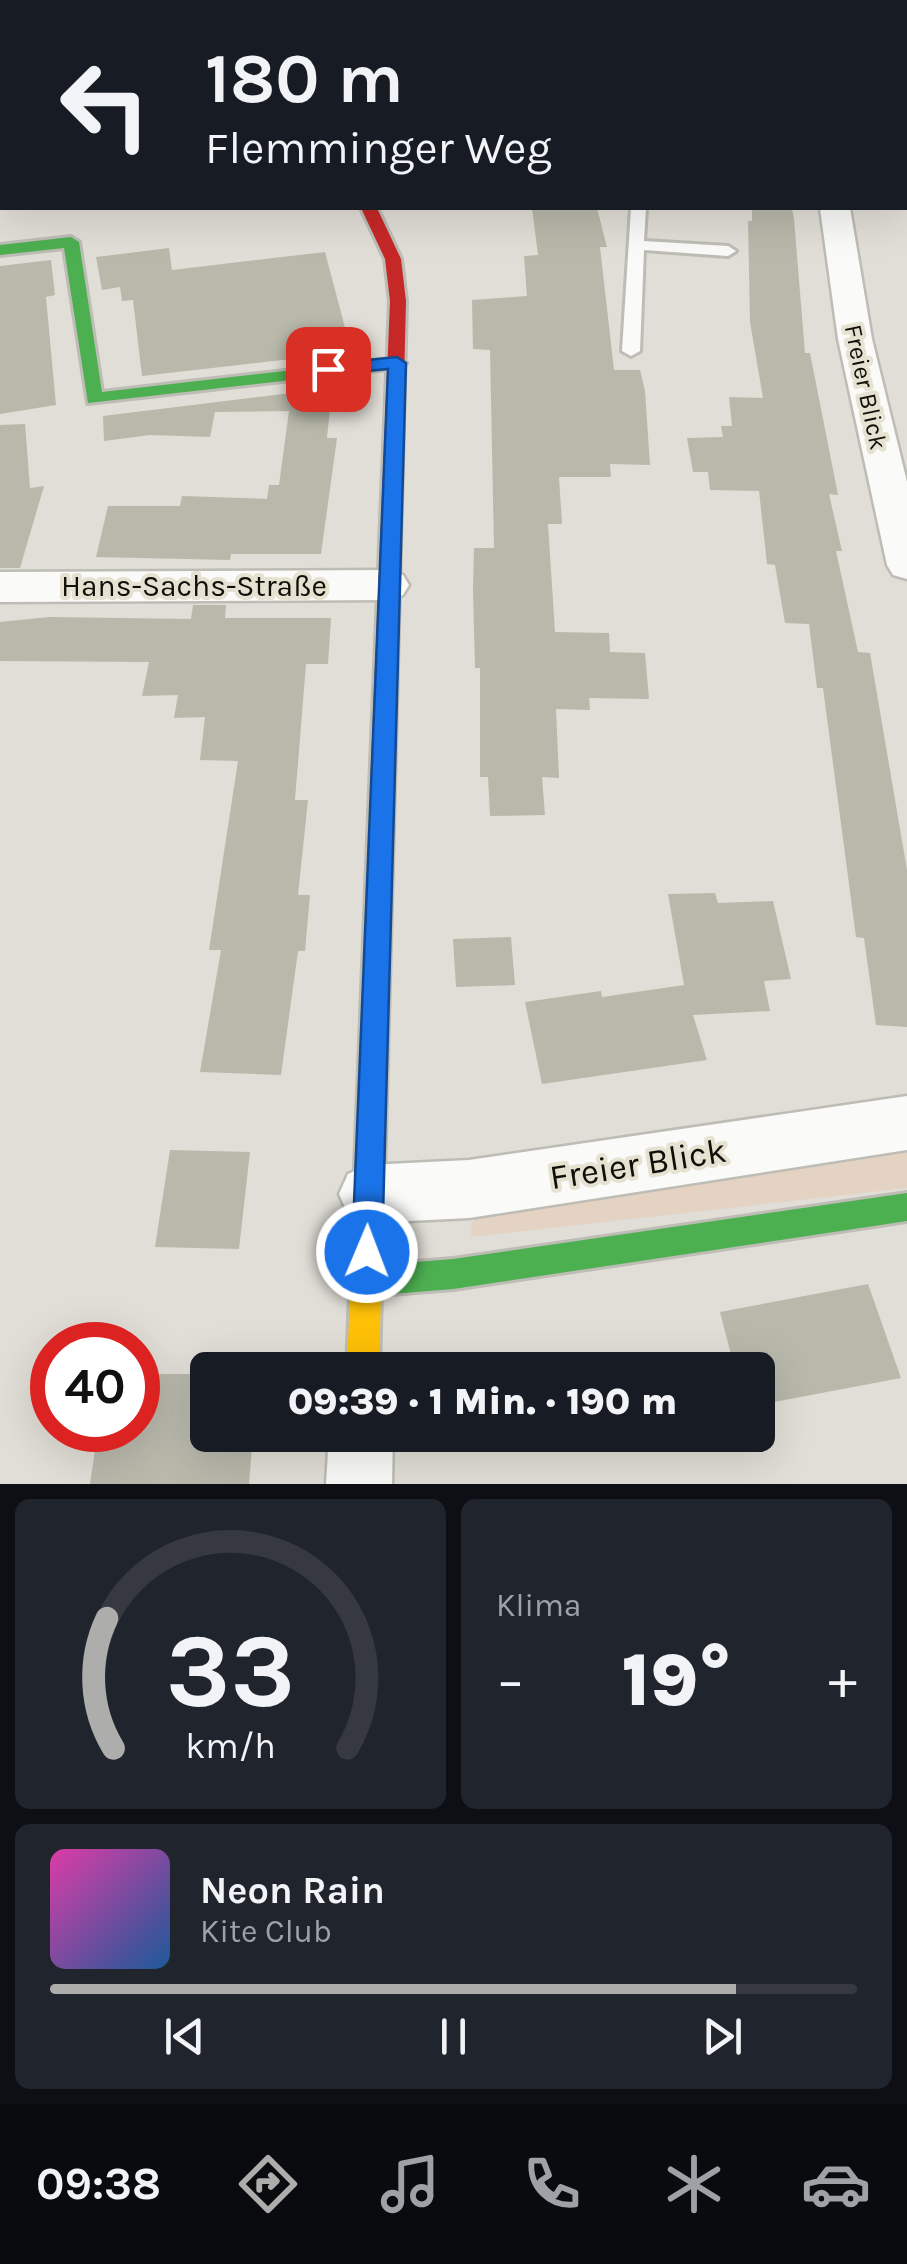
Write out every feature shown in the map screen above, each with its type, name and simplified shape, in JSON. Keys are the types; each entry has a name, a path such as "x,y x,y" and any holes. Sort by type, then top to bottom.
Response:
{"street":[{"path":"364,1352 398,301 393,258 370,210"},
{"name":"Freier Blick","path":"835,210 855,339 907,565"},
{"path":"0,250 71,242 94,398 397,363"},
{"name":"Hans-Sachs-Straße","path":"0,588 389,586"},
{"name":"Freier Blick","path":"368,1194 470,1189 907,1123"},
{"path":"366,1281 453,1274 907,1207"},
{"path":"359,1484 360,1452"}],"lane":[{"path":"631,351 638,210"},
{"path":"637,245 728,251"}],"shaded area":[{"path":"907,1142 907,1188 471,1237 472,1223 479,1214"}],"building":[{"path":"532,210 598,210 607,247 600,247 614,370 640,370 650,465 610,464 611,477 559,477 562,524 548,524 555,632 609,633 610,652 645,653 649,699 589,698 590,710 556,709 559,778 542,777 545,815 490,816 488,777 480,777 480,668 475,668 473,590 474,548 494,548 490,350 473,349 472,300 527,296 524,256 538,255"},
{"path":"752,210 792,210 805,353 810,353 838,495 829,494 842,551 836,551 858,652 870,653 907,870 907,1027 876,1025 864,938 856,937 823,688 817,688 809,624 785,623 775,565 767,564 759,491 710,490 708,472 693,472 687,438 723,437 721,426 732,426 729,397 763,398 750,322 748,221 752,221"},
{"path":"169,248 172,270 325,252 348,339 337,340 335,354 142,376 133,300 122,301 120,287 102,290 96,257"},
{"path":"51,260 55,295 46,297 56,405 0,414 0,266"},
{"path":"332,388 327,438 337,438 321,554 231,554 230,560 96,557 108,506 180,506 182,496 267,499 269,485 279,485 289,411 215,412 210,437 150,435 104,441 103,416"},
{"path":"25,424 30,488 44,486 20,568 0,568 0,425"},
{"path":"193,605 226,605 225,618 331,618 328,664 306,664 295,800 308,800 298,895 310,895 305,951 298,951 281,1075 200,1072 221,950 209,950 238,761 200,760 205,717 174,718 178,695 142,696 149,662 0,661 0,622 49,617 191,619"},
{"path":"715,893 718,903 773,901 791,979 764,981 770,1011 693,1015 707,1060 542,1084 525,1002 601,991 602,997 684,985 668,894"},
{"path":"511,937 515,985 456,987 453,939"},
{"path":"170,1150 250,1152 239,1249 155,1247"},
{"path":"868,1284 901,1378 775,1402 775,1352 730,1352 720,1312"},
{"path":"160,1374 190,1374 190,1452 252,1452 249,1484 90,1484 95,1452 160,1452"}],"traffic: fast":[{"path":"0,250 71,242 94,399 397,363"},
{"path":"366,1281 453,1274 907,1207"}],"traffic: slow":[{"path":"364,1352 382,789"}],"traffic: jam":[{"path":"370,210 393,259 398,301 382,789"}],"route":[{"path":"328,369 397,363 367,1252"}]}
